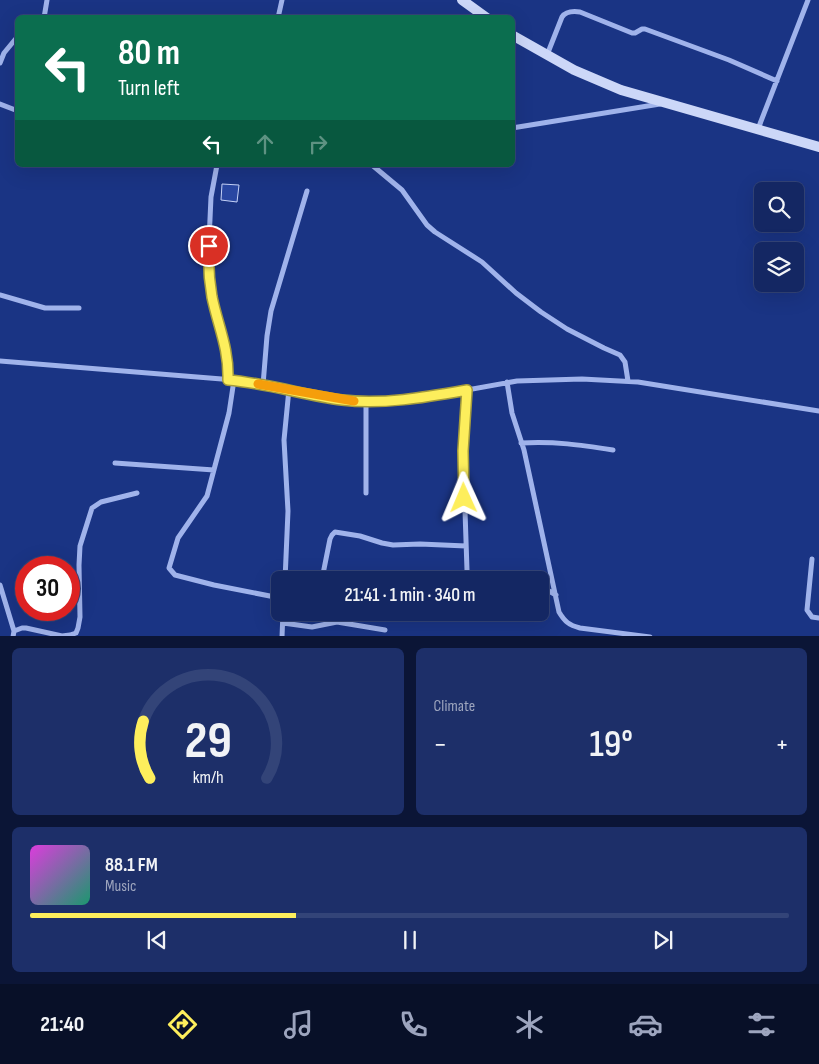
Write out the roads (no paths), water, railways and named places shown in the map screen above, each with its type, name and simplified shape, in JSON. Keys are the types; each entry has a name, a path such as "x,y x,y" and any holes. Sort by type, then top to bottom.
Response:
{"main road":[{"path":"462,0 483,15"},
{"path":"515,37 574,70 621,90 819,147"}],"street":[{"path":"44,15 47,0"},
{"path":"279,15 282,0"},
{"path":"758,129 808,0"},
{"path":"547,55 562,17 564,14 572,11 580,12 632,34 642,28 646,29 777,80"},
{"path":"0,63 4,53 15,40"},
{"path":"515,128 666,103"},
{"path":"0,104 15,110"},
{"path":"217,167 211,196 208,263 212,296 227,353 231,380 229,413 206,500 187,524 174,545 169,563 170,571 175,575 214,585 271,596"},
{"path":"374,167 402,190 427,225 435,232 482,262 516,293 541,312 567,329 620,355 625,362 628,381"},
{"path":"263,385 267,336 276,292 307,191"},
{"path":"0,295 45,308 78,308"},
{"path":"0,361 231,380 342,400 366,402 419,398 507,382 582,379 628,381 673,387 819,411"},
{"path":"507,382 512,413 522,443 560,612 564,620 572,625 601,631 624,635 650,636"},
{"path":"285,571 288,511 284,440 289,389"},
{"path":"467,390 463,451 468,571"},
{"path":"366,402 366,493"},
{"path":"522,443 573,443 613,450"},
{"path":"115,463 214,470"},
{"path":"0,585 13,634 22,628 62,636 76,635 80,617 78,565 80,546 92,508 101,502 137,493"},
{"path":"324,571 330,539 335,532 360,536 393,545 466,546"},
{"path":"812,559 807,610 812,617 819,618"},
{"path":"549,591 556,595"},
{"path":"282,636 283,623 312,626 337,622 385,630"}]}
